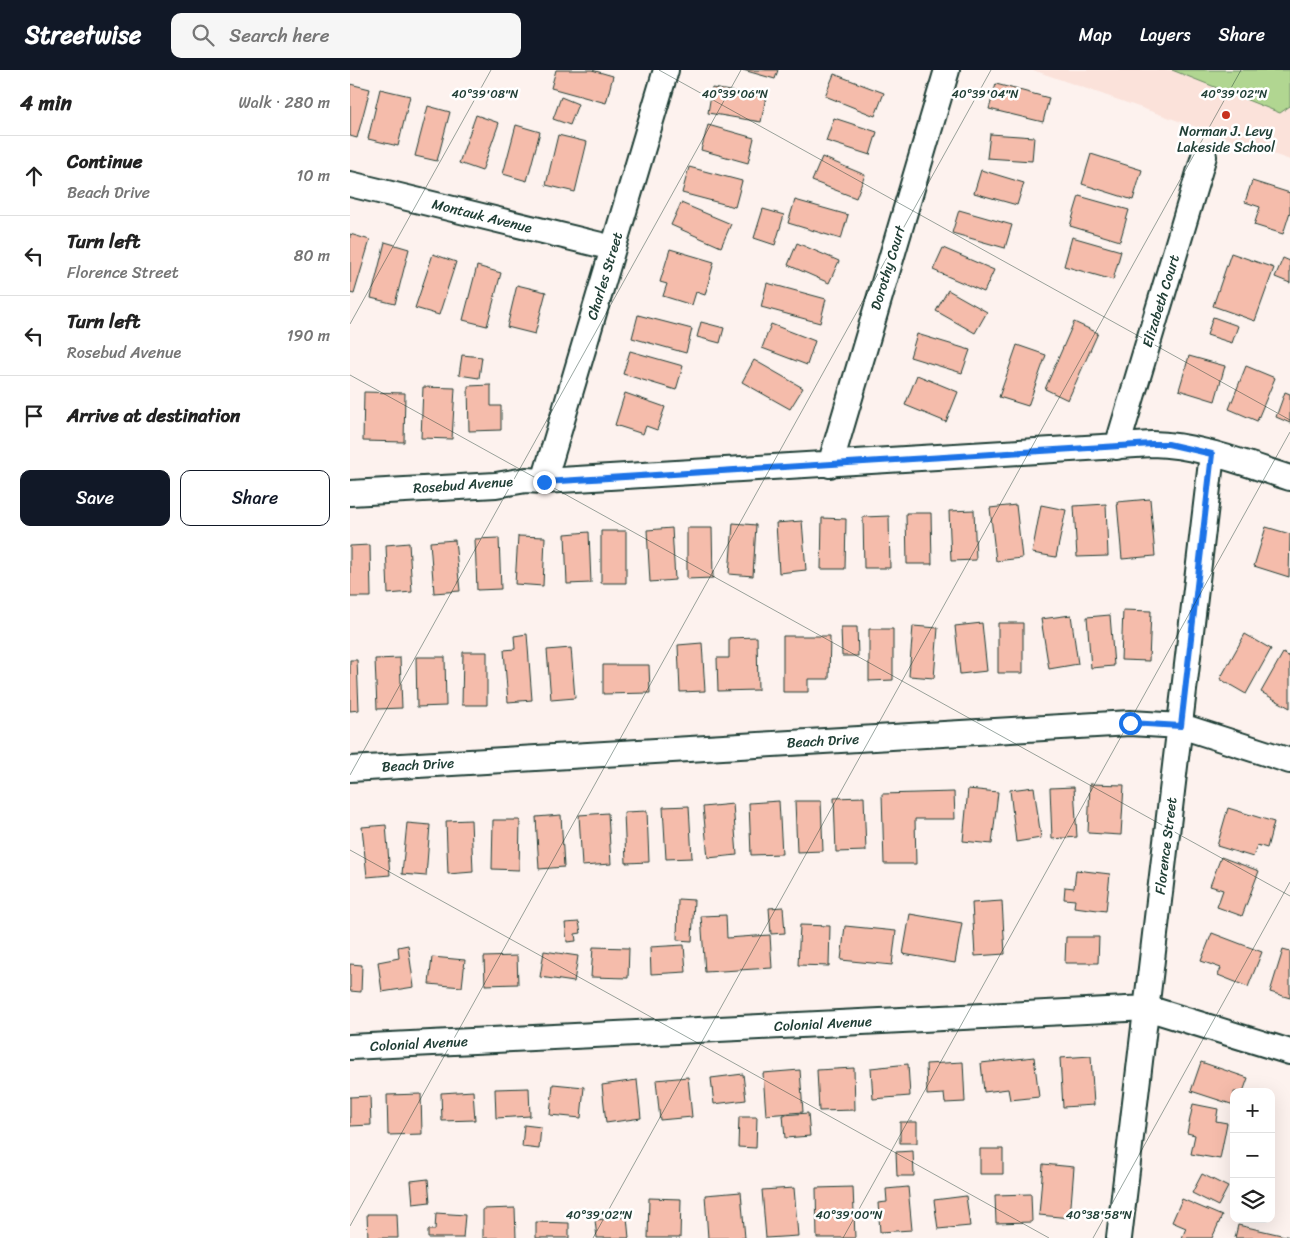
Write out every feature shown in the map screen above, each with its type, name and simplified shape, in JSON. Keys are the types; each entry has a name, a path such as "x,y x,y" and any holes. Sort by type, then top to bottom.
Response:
{"street":[{"name":"Charles Street","path":"544,482 666,70"},
{"name":"Dorothy Court","path":"830,465 947,70"},
{"name":"Elizabeth Court","path":"1117,447 1204,156"},
{"name":"Montauk Avenue","path":"350,184 613,248"},
{"name":"Rosebud Avenue","path":"350,493 496,485 526,480 544,482 1168,444 1212,454 1290,478"},
{"name":"Florence Street","path":"1119,1238 1212,454"},
{"name":"Beach Drive","path":"350,769 1130,723 1181,726 1290,761"},
{"name":"Colonial Avenue","path":"350,1047 1147,1008 1290,1052"}],"shaded area":[{"name":"Norman J. Levy Lakeside School","path":"1033,70 1290,70 1290,160"}],"green space":[{"path":"1172,70 1290,70 1290,106 1280,113"}],"building":[{"path":"556,70 592,70 613,76 606,103 551,88"},
{"path":"743,70 778,70 775,79"},
{"path":"834,74 884,93 875,116 825,96"},
{"path":"350,84 370,89 357,138 350,136"},
{"path":"996,84 1049,98 1043,122 989,109"},
{"path":"712,88 766,97 761,122 708,113"},
{"path":"380,89 410,96 398,146 368,139"},
{"path":"561,97 578,104 570,125 553,119"},
{"path":"428,106 450,112 437,161 415,156"},
{"path":"476,115 499,123 482,171 459,163"},
{"path":"834,118 877,132 870,155 826,141"},
{"path":"516,125 540,132 527,181 503,174"},
{"path":"708,125 754,138 748,163 701,150"},
{"path":"990,134 1034,137 1032,161 987,158"},
{"path":"558,135 587,142 575,192 546,185"},
{"path":"1091,154 1142,170 1133,200 1082,184"},
{"path":"822,157 865,175 856,198 812,181"},
{"path":"689,167 742,181 735,207 682,193"},
{"path":"981,170 1024,183 1017,205 974,193"},
{"path":"1252,181 1290,193 1290,212 1283,234 1254,225 1260,207 1245,202"},
{"path":"1079,196 1129,210 1120,241 1070,226"},
{"path":"795,200 848,215 841,239 788,223"},
{"path":"681,203 731,224 721,247 671,225"},
{"path":"763,209 784,215 775,245 754,238"},
{"path":"959,210 1012,225 1005,248 952,233"},
{"path":"350,234 370,240 354,294 350,293"},
{"path":"1072,237 1121,251 1113,280 1064,266"},
{"path":"385,242 409,249 395,304 371,298"},
{"path":"797,243 839,261 829,283 788,265"},
{"path":"943,248 994,270 984,292 933,270"},
{"path":"670,249 714,262 705,295 696,292 692,305 663,296 667,284 660,282"},
{"path":"1231,253 1274,268 1255,321 1213,306"},
{"path":"433,254 456,262 439,315 415,308"},
{"path":"1283,258 1290,261 1290,283 1275,277"},
{"path":"477,266 501,273 487,326 463,320"},
{"path":"767,283 826,299 820,323 761,307"},
{"path":"517,285 546,292 535,334 507,327"},
{"path":"948,290 987,312 975,333 936,311"},
{"path":"638,315 692,329 686,353 632,338"},
{"path":"1213,317 1238,326 1232,343 1207,335"},
{"path":"701,322 724,328 720,343 697,337"},
{"path":"1074,322 1098,333 1068,400 1045,389"},
{"path":"771,324 815,341 807,365 762,348"},
{"path":"917,334 970,350 962,373 910,357"},
{"path":"1017,345 1046,355 1028,406 999,397"},
{"path":"630,351 683,366 676,390 623,374"},
{"path":"462,355 482,357 479,378 459,375"},
{"path":"1189,356 1225,366 1215,401 1179,390"},
{"path":"754,360 803,388 790,409 742,382"},
{"path":"1246,366 1275,378 1257,421 1229,409"},
{"path":"917,375 958,392 946,422 905,405"},
{"path":"491,385 491,406 501,406 501,430 469,431 468,386"},
{"path":"423,387 455,388 452,439 421,438"},
{"path":"364,392 405,393 404,442 363,441"},
{"path":"1285,392 1290,394 1290,423 1276,417"},
{"path":"625,393 665,407 657,430 646,426 643,434 615,425"},
{"path":"1150,499 1155,556 1122,559 1117,502"},
{"path":"1106,504 1108,556 1077,557 1074,506"},
{"path":"1016,505 1022,558 996,561 990,508"},
{"path":"1041,505 1066,510 1056,557 1032,553"},
{"path":"974,510 976,560 951,561 949,511"},
{"path":"906,513 931,513 932,564 907,564"},
{"path":"889,516 890,568 864,568 863,517"},
{"path":"822,518 846,519 845,569 821,569"},
{"path":"802,521 806,570 779,573 776,523"},
{"path":"733,523 756,525 753,576 729,574"},
{"path":"1266,527 1290,534 1289,577 1254,566"},
{"path":"672,528 675,580 650,582 647,530"},
{"path":"687,528 712,528 713,578 687,579"},
{"path":"601,531 626,531 626,583 601,583"},
{"path":"589,532 591,583 567,584 565,534"},
{"path":"518,536 545,537 543,586 515,584"},
{"path":"499,538 501,589 477,590 475,539"},
{"path":"455,540 460,591 434,593 430,542"},
{"path":"409,543 412,592 388,594 386,545"},
{"path":"370,545 371,597 350,597 350,546"},
{"path":"1123,610 1151,611 1149,661 1121,660"},
{"path":"1071,615 1078,664 1049,669 1041,619"},
{"path":"1110,615 1114,666 1091,668 1087,617"},
{"path":"982,623 987,671 960,674 955,626"},
{"path":"998,623 1023,623 1023,673 998,673"},
{"path":"913,626 938,628 934,678 909,676"},
{"path":"841,627 857,627 858,656 842,656"},
{"path":"869,629 893,629 893,680 869,681"},
{"path":"527,634 532,700 508,702 504,650 515,649 514,636"},
{"path":"1245,634 1271,649 1246,694 1220,679"},
{"path":"783,636 830,636 829,679 808,679 808,692 783,692"},
{"path":"757,637 758,690 718,691 717,658 729,658 729,638"},
{"path":"702,643 705,691 680,692 678,645"},
{"path":"571,648 575,698 551,700 547,650"},
{"path":"463,652 487,652 487,705 462,705"},
{"path":"1283,653 1290,657 1290,708 1261,692"},
{"path":"416,657 445,657 446,706 417,707"},
{"path":"400,658 402,708 377,709 375,659"},
{"path":"350,660 357,660 359,710 350,711"},
{"path":"603,665 649,665 650,693 603,694"},
{"path":"1090,784 1124,785 1121,835 1088,833"},
{"path":"1034,787 1041,838 1016,842 1010,790"},
{"path":"1074,787 1077,837 1052,839 1050,788"},
{"path":"968,789 998,792 992,844 963,841"},
{"path":"954,792 955,819 915,819 916,864 884,864 882,794"},
{"path":"864,797 866,851 836,852 834,798"},
{"path":"779,801 782,854 751,855 749,803"},
{"path":"795,801 821,801 823,851 797,852"},
{"path":"733,804 737,855 708,858 703,807"},
{"path":"689,806 692,858 666,859 663,807"},
{"path":"1228,808 1274,822 1267,848 1257,845 1253,857 1217,846"},
{"path":"647,811 649,862 626,863 624,812"},
{"path":"608,813 611,864 582,866 579,815"},
{"path":"561,815 564,867 539,869 536,817"},
{"path":"471,820 473,872 448,874 446,821"},
{"path":"493,820 520,820 519,870 492,869"},
{"path":"407,823 430,825 426,876 402,874"},
{"path":"386,825 390,875 367,877 362,827"},
{"path":"1221,857 1259,871 1242,916 1217,907 1223,890 1210,886"},
{"path":"1076,870 1110,874 1106,911 1074,907 1075,900 1064,899 1065,887 1074,888"},
{"path":"678,899 694,900 692,941 677,940"},
{"path":"1002,901 1005,954 975,956 972,903"},
{"path":"783,907 785,933 771,934 769,908"},
{"path":"910,914 962,923 955,963 903,954"},
{"path":"726,915 727,938 770,935 772,968 705,972 701,916"},
{"path":"579,922 581,933 575,934 576,941 567,942 565,923"},
{"path":"800,925 830,926 829,966 798,965"},
{"path":"845,926 896,931 892,965 841,960"},
{"path":"1212,933 1262,952 1248,987 1218,975 1221,968 1201,961"},
{"path":"1066,937 1099,937 1098,963 1065,963"},
{"path":"408,945 414,987 382,992 378,962 399,958 398,947"},
{"path":"684,945 686,972 651,974 650,947"},
{"path":"593,947 629,948 628,978 591,977"},
{"path":"1283,950 1290,952 1290,998 1270,992"},
{"path":"544,951 578,956 574,982 540,977"},
{"path":"517,956 518,984 485,985 484,957"},
{"path":"432,957 465,960 462,987 429,984"},
{"path":"350,964 362,965 361,992 350,991"},
{"path":"1091,1056 1094,1105 1063,1107 1060,1058"},
{"path":"1034,1057 1039,1097 1010,1100 1008,1089 984,1092 981,1063"},
{"path":"963,1062 965,1102 945,1103 944,1094 927,1095 926,1064"},
{"path":"1201,1062 1248,1078 1244,1088 1230,1088 1230,1104 1191,1091"},
{"path":"908,1064 910,1096 873,1099 871,1068"},
{"path":"854,1068 855,1110 819,1111 817,1070"},
{"path":"800,1070 803,1112 766,1115 763,1073"},
{"path":"743,1074 746,1100 714,1104 711,1078"},
{"path":"688,1077 692,1117 660,1120 656,1080"},
{"path":"637,1080 641,1118 606,1123 602,1085"},
{"path":"553,1084 584,1087 581,1118 550,1115"},
{"path":"529,1088 530,1116 496,1118 495,1089"},
{"path":"473,1091 475,1120 442,1121 441,1093"},
{"path":"421,1094 422,1134 388,1135 387,1095"},
{"path":"370,1096 371,1125 350,1126 350,1097"},
{"path":"1193,1104 1218,1109 1216,1121 1227,1123 1220,1159 1191,1154 1195,1135 1187,1133"},
{"path":"808,1113 810,1136 785,1138 783,1115"},
{"path":"739,1117 757,1117 756,1148 738,1147"},
{"path":"900,1122 917,1122 917,1143 900,1143"},
{"path":"524,1125 541,1127 539,1149 522,1147"},
{"path":"980,1149 1003,1149 1003,1174 980,1174"},
{"path":"913,1151 914,1176 897,1176 896,1152"},
{"path":"1043,1164 1074,1167 1070,1218 1039,1215"},
{"path":"1202,1174 1228,1187 1218,1206 1192,1193"},
{"path":"428,1179 430,1202 413,1204 411,1181"},
{"path":"853,1187 855,1238 817,1238 816,1188"},
{"path":"908,1187 912,1230 880,1232 878,1203 887,1202 886,1189"},
{"path":"794,1188 798,1236 766,1238 762,1190"},
{"path":"741,1192 745,1238 708,1238 705,1195"},
{"path":"1031,1194 1032,1222 996,1223 995,1195"},
{"path":"966,1196 970,1226 938,1229 934,1200"},
{"path":"649,1198 681,1199 680,1238 648,1238"},
{"path":"1182,1199 1222,1216 1212,1238 1182,1238 1186,1228 1172,1222"},
{"path":"515,1208 516,1238 483,1238 483,1209"},
{"path":"436,1213 465,1215 463,1238 428,1238 428,1230 435,1230"},
{"path":"367,1214 397,1214 398,1238 368,1238"},
{"path":"627,1217 629,1238 597,1238 595,1220"},
{"path":"536,1222 569,1223 569,1238 536,1238"},
{"path":"1238,1225 1290,1237 1290,1238 1235,1238"}],"place":[{"name":"Norman J. Levy Lakeside School","path":"1226,115"}],"route":[{"path":"544,482 1152,444 1168,444 1212,454 1181,726 1130,723"}]}
